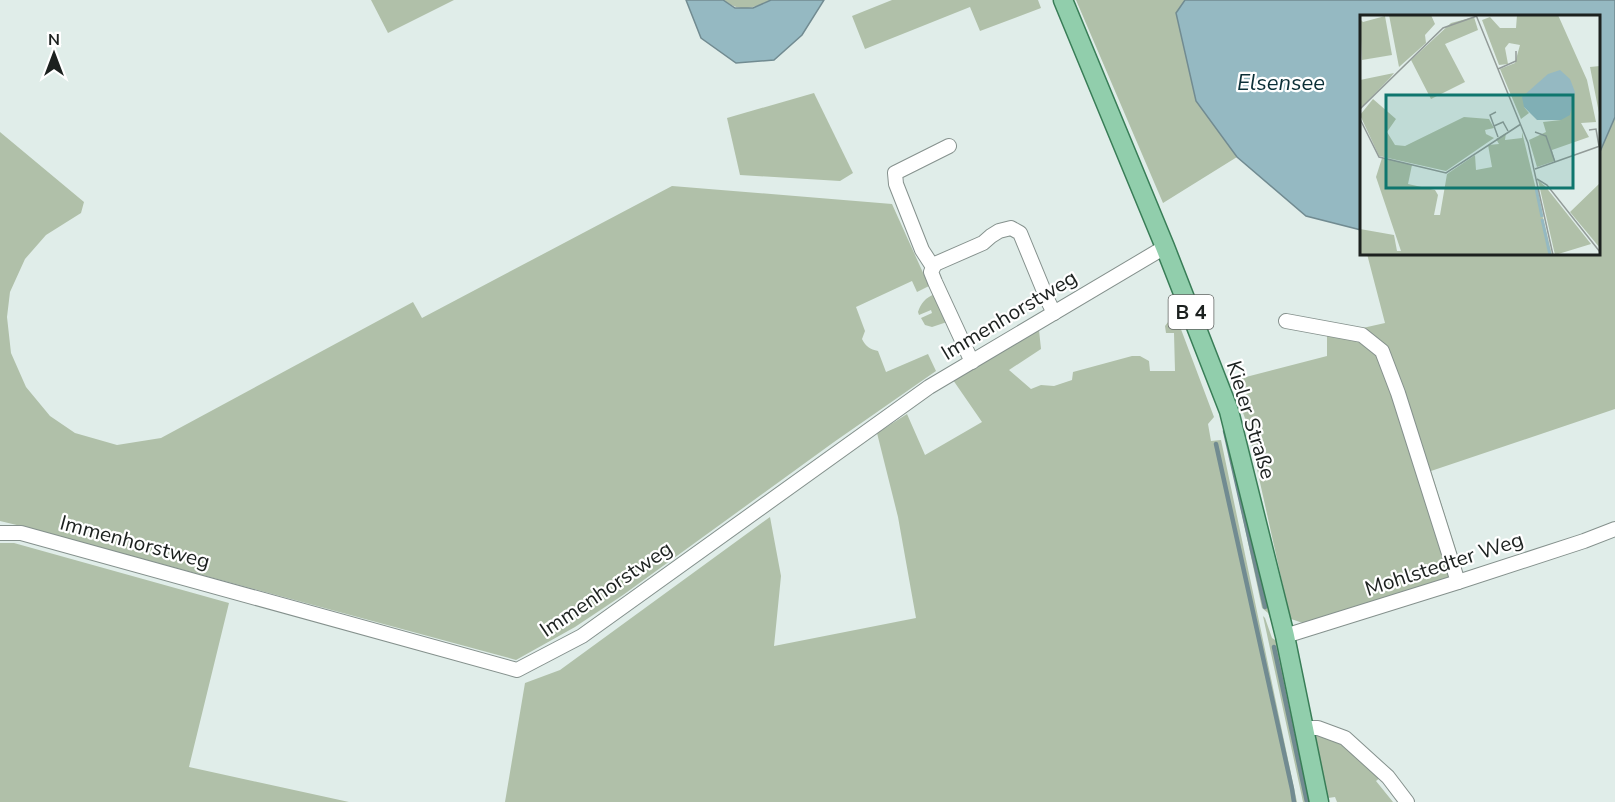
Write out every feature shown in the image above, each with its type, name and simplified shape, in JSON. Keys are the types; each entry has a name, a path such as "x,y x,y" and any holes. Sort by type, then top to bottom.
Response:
{"main road":[{"name":"Kieler Straße","path":"1063,0 1165,247 1229,411 1284,636 1319,802"}],"street":[{"path":"933,267 922,250 896,184 895,173 949,146"},
{"path":"972,362 934,282 931,272 934,264 983,243 999,231 1011,228 1020,233 1054,313"},
{"name":"Immenhorstweg","path":"0,533 21,533 517,670 582,636 920,394 1165,247"},
{"path":"1286,321 1362,335 1382,351 1398,393 1458,582"},
{"name":"Mohlstedter Weg","path":"1284,636 1458,582 1615,529"},
{"path":"1303,728 1318,728 1345,738 1388,777 1407,802"}],"green space":[{"path":"371,0 454,0 388,33"},
{"path":"723,0 771,0 758,6 741,8"},
{"path":"892,0 1038,0 1041,8 980,31 970,7 865,49 852,16"},
{"path":"1076,0 1185,0 1176,13 1196,101 1237,157 1163,203"},
{"path":"814,93 853,173 840,181 740,175 727,118"},
{"path":"1615,117 1615,409 1431,471 1462,569 1451,572 1448,579 1303,623 1291,619 1247,424 1235,390 1242,378 1327,356 1327,336 1385,323 1367,255 1600,255 1600,152"},
{"path":"0,132 84,202 81,213 46,235 25,259 10,292 7,317 11,353 26,387 50,416 75,433 117,445 161,438 413,302 422,318 672,186 892,204 929,286 917,292 912,281 856,307 865,331 862,339 868,347 878,351 886,372 928,354 936,371 623,595 575,627 516,660 0,521"},
{"path":"935,294 947,322 932,327 925,325 921,318 932,313 931,310 919,315 918,312 924,301"},
{"path":"1176,316 1214,417 1208,424 1211,441 1221,440 1297,802 505,802 525,683 560,670 770,517 781,576 774,646 916,618 898,517 877,433 907,414 925,455 982,422 953,380 1039,330 1041,349 1009,370 1031,389 1041,385 1054,386 1072,380 1073,372 1132,356 1140,356 1149,361 1150,371 1175,371 1174,333 1166,333 1165,326 1172,317"},
{"path":"1222,420 1275,631 1268,613 1262,608"},
{"path":"0,543 14,543 229,603 189,767 349,802 0,802"},
{"path":"1263,616 1272,638 1277,641 1311,802 1303,802"},
{"path":"1317,734 1342,743 1381,777 1376,781 1393,802 1337,802 1335,797 1328,798 1315,737"}],"water":[{"path":"686,0 723,0 735,8 753,8 771,0 824,0 802,35 774,60 736,63 701,38"},
{"name":"Elsensee","path":"1185,0 1615,0 1615,117 1600,152 1600,15 1360,15 1360,230 1306,216 1237,157 1196,101 1176,13"}],"waterway":[{"path":"1225,431 1265,607"},
{"path":"1216,444 1294,802"},
{"path":"1274,647 1307,802"}]}
